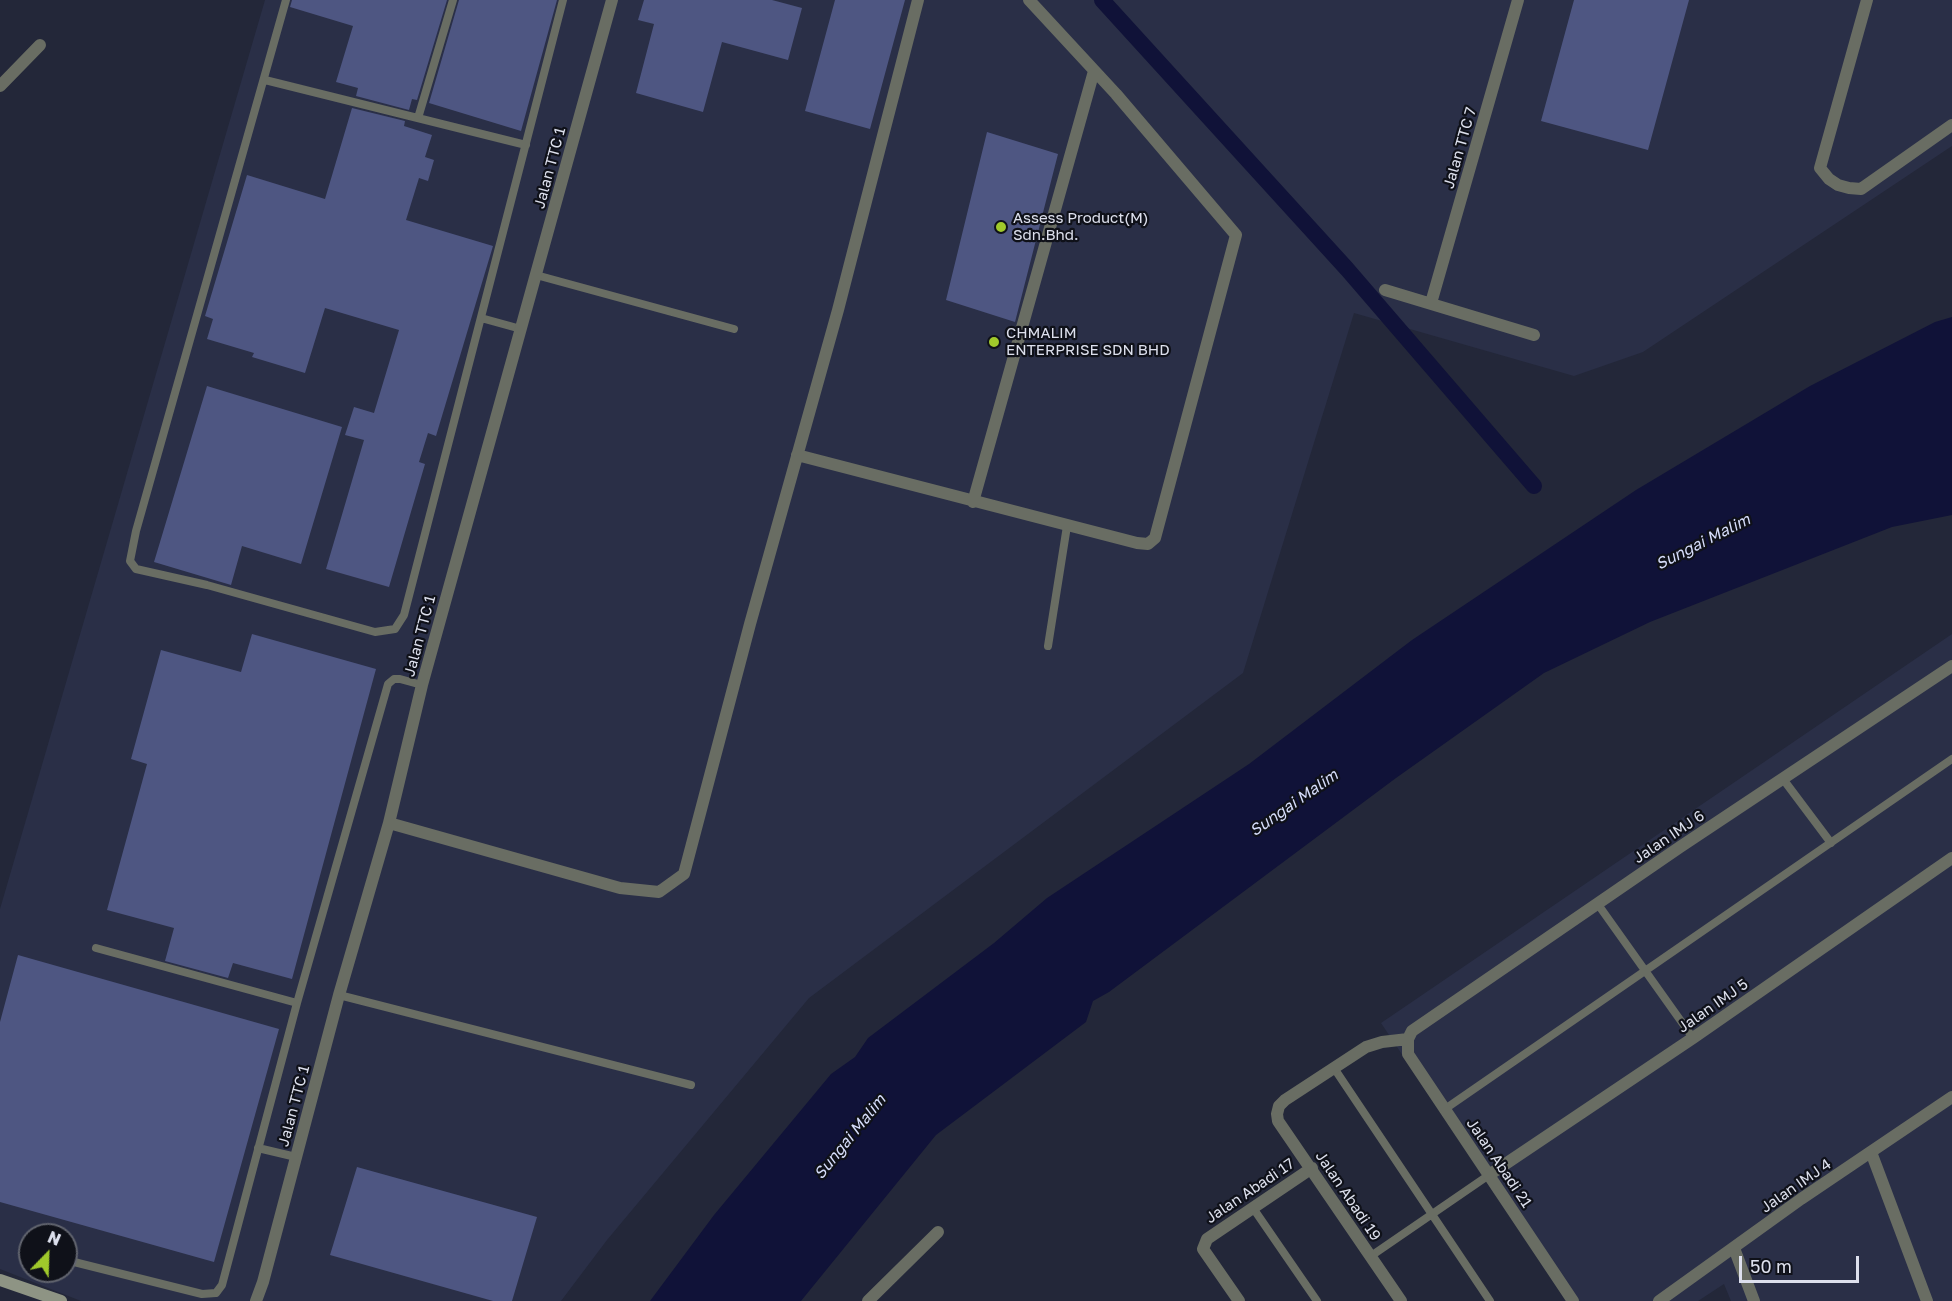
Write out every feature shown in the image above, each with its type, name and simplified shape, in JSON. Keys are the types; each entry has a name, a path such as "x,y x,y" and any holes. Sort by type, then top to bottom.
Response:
{"main road":[{"path":"0,1280 61,1301"}],"street":[{"name":"Jalan TTC 1","path":"256,1301 339,995 389,824 422,685 612,0"},
{"path":"389,824 620,888 659,892 684,874 750,624 838,310 918,0"},
{"path":"797,455 1137,543 1149,544 1155,538 1236,235 1094,71 1029,0"},
{"name":"Jalan TTC 7","path":"1431,303 1518,0"},
{"path":"1867,0 1820,168 1829,179 1838,185 1861,189 1952,125"},
{"path":"0,86 40,45"},
{"path":"973,502 1094,71"},
{"path":"1385,290 1534,335"},
{"name":"Jalan IMJ 6","path":"1408,1039 1417,1026 1952,666"},
{"name":"Jalan IMJ 5","path":"1489,1175 1693,1038 1952,858"},
{"path":"1334,1068 1366,1047 1382,1042 1408,1039"},
{"name":"Jalan Abadi 21","path":"1408,1039 1408,1054 1573,1301"},
{"name":"Jalan Abadi 19","path":"1334,1068 1285,1100 1279,1106 1278,1121 1401,1301"},
{"name":"Jalan IMJ 4","path":"1659,1301 1801,1199 1952,1097"},
{"path":"1871,1152 1927,1301"},
{"name":"Jalan Abadi 17","path":"1239,1301 1203,1249 1204,1244 1207,1239 1312,1168"},
{"path":"868,1301 938,1232"},
{"path":"1734,1248 1754,1301"},
{"name":"Jalan TTC 1","path":"249,1301 263,1282"},
{"name":"Jalan TTC 1","path":"262,1301 263,1282"}],"lane":[{"path":"286,0 136,531 130,561 136,569 207,585 375,632 395,629 404,615 563,0"},
{"path":"418,118 453,0"},
{"path":"265,80 525,146"},
{"path":"536,275 734,329"},
{"path":"481,318 521,329"},
{"path":"1048,646 1067,526"},
{"path":"78,1263 202,1294 216,1293 222,1285 297,1003 388,684 394,679 400,679 422,685"},
{"path":"1445,1109 1952,759"},
{"path":"1784,779 1831,843"},
{"path":"1597,903 1693,1038"},
{"path":"96,948 297,1003"},
{"path":"339,995 691,1085"},
{"path":"1334,1068 1490,1301"},
{"path":"258,1148 296,1157"},
{"path":"1371,1256 1489,1175"},
{"path":"1253,1208 1317,1301"}],"shaded area":[{"path":"265,0 1952,0 1952,146 1643,352 1574,376 1354,313 1243,673 809,998 607,1240 561,1301 81,1301 35,1283 78,1283 78,1223 18,1223 18,1276 0,1269 0,909"},
{"path":"1952,634 1952,1301 1731,1301 1724,1284 1698,1301 1567,1301 1381,1023"}],"water":[{"name":"Sungai Malim","path":"1952,317 1952,515 1892,527 1650,622 1544,673 1396,778 1109,992 1093,1001 1086,1022 936,1135 801,1301 650,1301 714,1215 831,1074 855,1057 868,1038 994,943 1047,898 1249,764 1412,640 1636,490 1810,386 1935,322"}],"building":[{"path":"292,0 447,0 417,100 412,99 409,110 356,96 358,88 336,82 353,26 290,7"},
{"path":"459,0 557,0 521,131 429,103"},
{"path":"644,0 772,0 802,8 788,60 722,42 703,112 636,93 654,24 638,20"},
{"path":"835,0 905,0 870,129 805,111"},
{"path":"1574,0 1689,0 1648,150 1541,121"},
{"path":"352,108 405,121 404,126 432,135 425,157 434,160 428,181 419,178 406,220 493,246 436,436 428,433 419,462 425,464 389,587 326,569 364,440 345,435 354,407 374,413 399,330 325,308 305,373 252,357 254,353 207,339 213,319 205,316 247,175 325,199"},
{"name":"Assess Product(M) Sdn.Bhd.","path":"987,132 1058,154 1015,322 946,300"},
{"path":"207,386 342,427 301,564 242,546 231,585 154,562"},
{"path":"252,634 376,669 292,979 233,963 228,978 165,961 174,928 107,910 147,764 131,759 161,650 241,672"},
{"path":"18,955 279,1029 214,1262 0,1202 0,1022"},
{"path":"357,1167 537,1217 512,1301 493,1301 330,1255"}],"waterway":[{"path":"1102,0 1347,269 1534,486"}],"place":[{"name":"Assess Product(M) Sdn.Bhd.","path":"1001,227"},
{"name":"CHMALIM ENTERPRISE SDN BHD","path":"994,342"}]}
